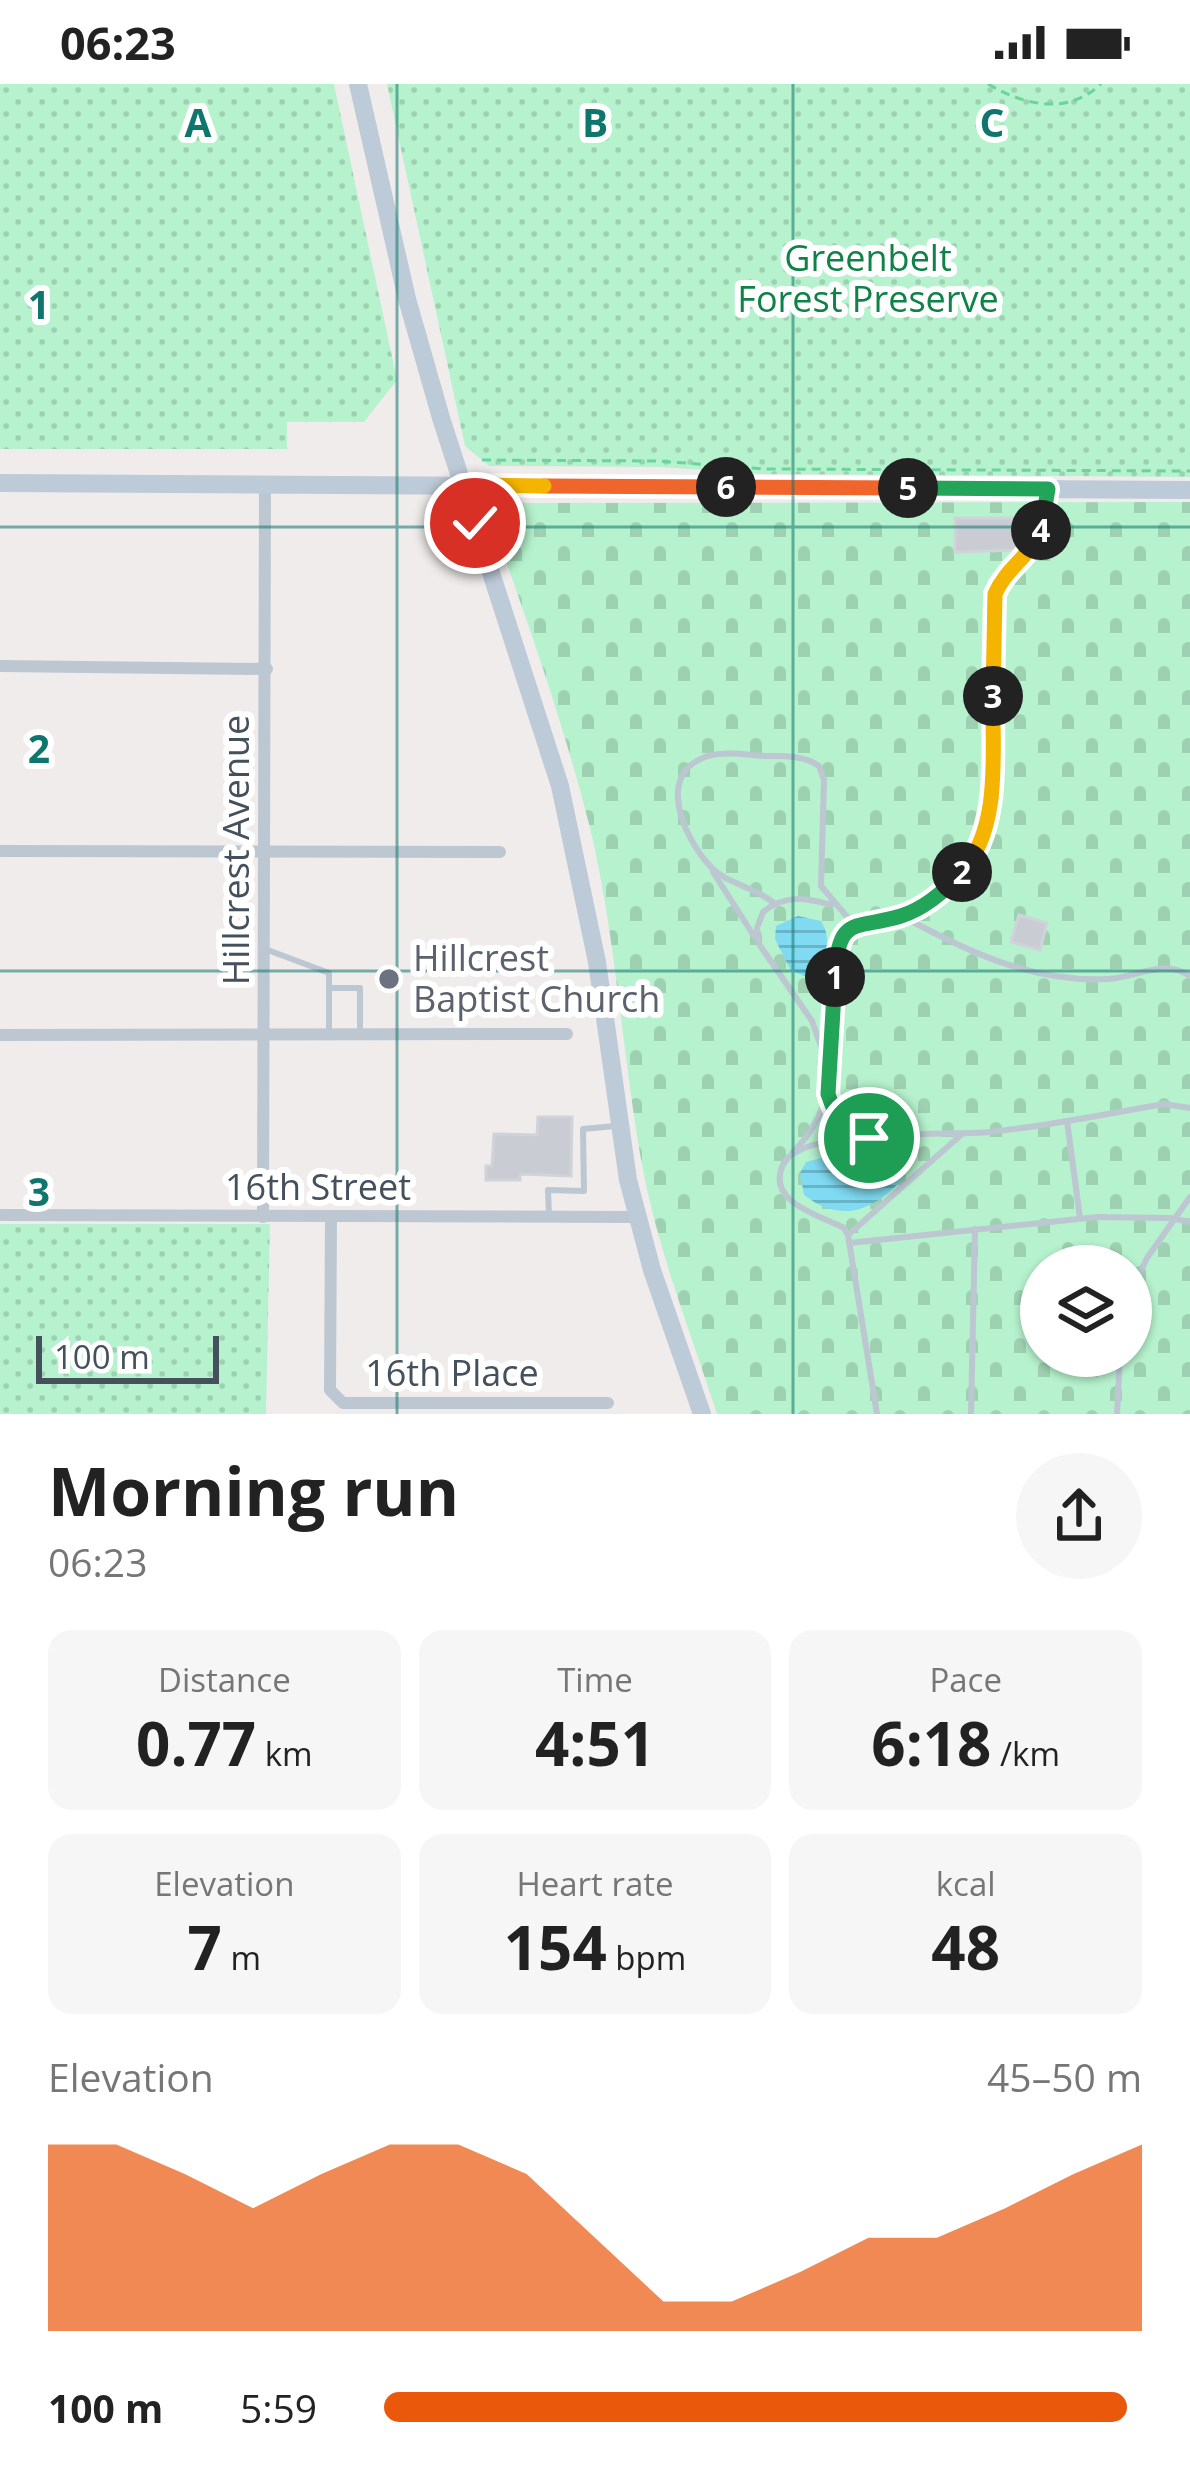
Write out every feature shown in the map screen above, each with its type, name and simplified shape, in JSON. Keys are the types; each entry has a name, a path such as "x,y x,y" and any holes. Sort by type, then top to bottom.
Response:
{"main road":[{"path":"358,84 407,299 560,786 597,962 618,1126 637,1217 702,1414"},
{"path":"0,483 1190,490"}],"street":[{"name":"Hillcrest Avenue","path":"262,1217 266,483"},
{"path":"0,666 267,668"},
{"path":"0,850 500,852"},
{"path":"0,1035 567,1034"},
{"name":"16th Street","path":"0,1216 637,1217"},
{"name":"16th Place","path":"331,1217 330,1390 343,1403 394,1409 608,1403"}],"lane":[{"path":"877,1414 844,1228 808,1213 785,1193 780,1176 785,1160 816,1128 828,1094 838,950 854,925 902,916 929,902 968,865 986,825 992,779 995,594 1000,581 1033,547 1046,512 1048,489"},
{"path":"830,1073 812,1021 707,863 678,810 677,794 686,770 700,760 723,754 807,759 823,772 819,877 825,895 854,925"},
{"path":"707,863 775,904"},
{"path":"759,944 760,919 775,904 793,898 835,906"},
{"path":"902,916 1022,970 1059,978 1103,980 1168,967 1190,976"},
{"path":"265,949 329,973 329,1036"},
{"path":"329,988 360,988 360,1036"},
{"path":"828,1094 847,1130 869,1138"},
{"path":"793,1153 813,1145 962,1134 1164,1104 1190,1108"},
{"path":"1066,1121 1080,1218"},
{"path":"549,1219 548,1190 584,1191 583,1129 618,1126"},
{"path":"848,1239 962,1134"},
{"path":"1152,1252 1190,1197"},
{"path":"848,1239 1080,1218 1190,1222"},
{"path":"971,1414 974,1229"},
{"path":"1117,1414 1119,1377"}],"path":[{"path":"988,84 1010,97 1045,104 1079,99 1101,84"},
{"path":"482,460 658,461 764,469 1190,471"}],"green space":[{"path":"0,84 334,84 397,380 364,422 287,422 287,449 0,449"},
{"name":"Greenbelt Forest Preserve","path":"387,84 1190,84 1190,477 765,474 660,467 489,466 465,446"},
{"path":"1190,502 1190,1414 717,1414 650,1201 590,828 533,638 493,525 496,512 513,503"},
{"path":"0,1224 270,1224 266,1414 0,1414"}],"water":[{"path":"798,916 821,921 827,936 824,959 808,977 791,971 775,939 776,926"},
{"path":"870,1145 912,1148 908,1170 882,1198 843,1211 825,1208 804,1195 800,1173 806,1162"}],"building":[{"path":"955,518 1022,518 1022,550 955,552"},
{"path":"1019,915 1047,923 1040,950 1011,942"},
{"path":"538,1117 572,1117 571,1176 520,1174 520,1180 486,1180 494,1134 537,1135"}],"place":[{"name":"Hillcrest Baptist Church","path":"389,979"}],"route":[{"path":"475,523 462,485 1048,489 1046,512 1033,547 1000,581 995,594 992,779 978,847 944,892 902,916 854,925 838,950 828,1094 847,1130 869,1138"}]}
